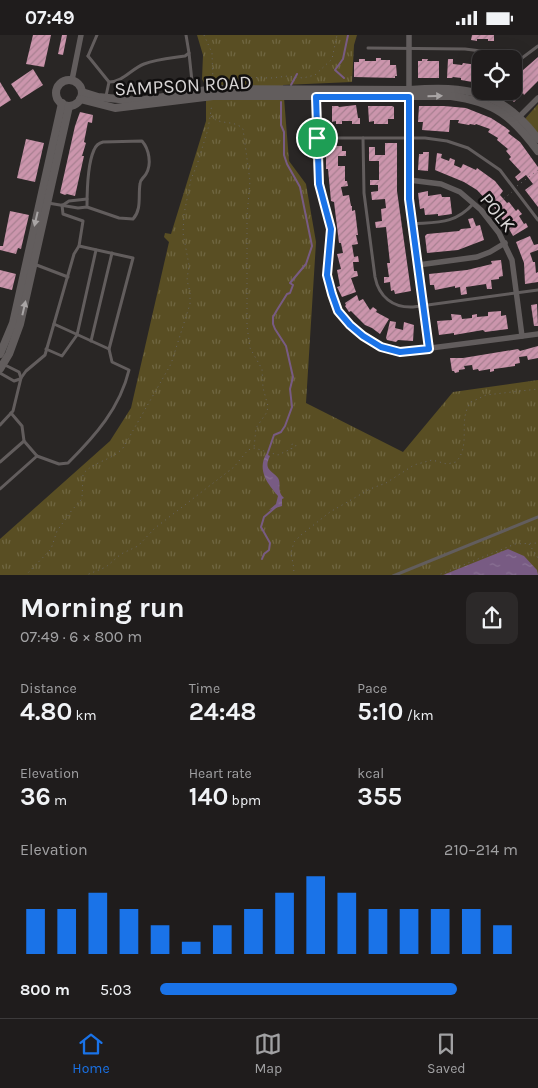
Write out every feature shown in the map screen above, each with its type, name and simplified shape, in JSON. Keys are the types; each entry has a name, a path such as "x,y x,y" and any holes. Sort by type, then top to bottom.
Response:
{"street":[{"path":"72,80 81,35"},
{"path":"409,35 409,199 429,349"},
{"path":"1,367 20,324 48,203 66,105 57,94 58,87 64,81 72,80 79,85 81,96 76,104 66,105"},
{"name":"SAMPSON ROAD","path":"409,93 440,88 472,92"},
{"name":"SAMPSON ROAD","path":"81,96 139,101 193,92 409,93 451,96 470,99 517,119 522,130 538,151"},
{"name":"SAMPSON ROAD","path":"81,96 115,107 213,92"},
{"path":"316,93 319,184 331,229 327,275 338,311 350,325 381,347 400,352 538,334"},
{"path":"517,119 538,98"},
{"name":"SAMPSON ROAD","path":"499,100 538,139"},
{"path":"0,354 12,323 66,105"},
{"name":"POLK","path":"409,180 441,184 460,192 485,214 505,243 512,260 522,336"},
{"path":"418,265 477,257 505,243"}],"lane":[{"path":"88,56 96,35"},
{"path":"186,35 193,92"},
{"path":"522,58 538,46"},
{"path":"368,48 474,50"},
{"path":"108,82 120,79 129,71 148,62 185,56 188,53"},
{"path":"76,57 88,56"},
{"path":"88,56 108,82 106,98"},
{"path":"317,138 425,138 447,141 468,147 500,170 538,221"},
{"path":"362,138 364,193 375,277 378,289 387,299 399,306 423,305 538,290"},
{"path":"48,203 87,207 108,215 133,219 137,215 140,180 146,173 149,156 148,149 142,141 103,141 98,144 94,149 89,171 87,207"},
{"path":"62,205 69,201 87,199"},
{"path":"74,201 75,207"},
{"path":"412,224 455,219 461,216 474,203"},
{"path":"0,425 11,413 21,379 26,371 45,355 74,254 79,246 83,221 63,214 62,205"},
{"path":"11,413 22,426 24,441 37,456 59,464 68,463 93,438 114,409 126,381 129,370 112,362 109,349 133,258 79,246"},
{"path":"46,349 62,356 77,335 96,250"},
{"path":"91,341 112,253"},
{"path":"34,264 68,277"},
{"path":"54,324 109,349"},
{"path":"1,367 19,372 21,379"},
{"path":"1,367 14,381 21,379"},
{"path":"0,462 24,441"},
{"path":"0,489 37,456"},
{"path":"392,575 538,517"}],"path":[{"path":"204,35 212,53 213,92"},
{"path":"25,575 51,549 57,531 72,510 81,502 83,475 91,467 112,457 123,447 171,365 191,298 187,280 188,265 183,233 185,209 191,179 198,165 211,115 214,83 229,77 271,78 315,75 333,57 337,35"},
{"path":"211,115 216,121 238,124 243,129 249,166 246,318 250,348 262,369 263,388 268,407 267,413 256,428 254,448"},
{"path":"485,214 538,170"},
{"path":"293,575 294,569 291,553 294,542 330,512 370,489 386,483 414,465 432,460 447,464 456,462 464,448 464,415 471,402 486,395 538,389"},
{"path":"84,575 106,567 121,554 138,546 155,529 234,467 248,450 254,448 278,455 291,449"},
{"path":"528,543 538,558"},
{"path":"436,575 507,547 538,543"}],"green space":[{"path":"197,35 357,35 354,45 352,82 283,85 289,161 306,184 316,242 306,403 403,452 453,392 538,380 538,575 0,575 0,539 110,441 131,408 169,242 164,237 165,233 171,234 206,121 206,83 202,79 203,55"},
{"path":"538,104 538,138 524,120"}],"water":[{"path":"266,454 270,456 267,464 268,467 278,478 280,492 284,498 282,499 282,506 269,510 276,504 278,496 267,482 263,472"},
{"path":"508,549 524,556 537,570 538,575 443,575"}],"building":[{"path":"33,35 51,35 44,67 26,64"},
{"path":"62,35 67,35 63,55 58,54"},
{"path":"472,35 494,35 494,41 488,41 488,39 471,40"},
{"path":"538,57 538,81 524,95 522,94 522,71"},
{"path":"376,58 390,60 390,65 396,65 397,76 395,78 354,77 354,62 359,62 359,59 376,61"},
{"path":"422,59 439,61 439,78 418,78 418,61 422,61"},
{"path":"448,59 453,59 453,64 462,65 463,63 472,64 472,82 461,80 461,78 447,78"},
{"path":"33,69 43,85 21,99 11,84"},
{"path":"0,82 11,100 0,107"},
{"path":"356,105 360,124 352,124 352,121 342,121 342,124 336,124 336,121 332,122 332,106"},
{"path":"368,106 394,107 394,119 388,119 388,124 374,124 374,121 369,122"},
{"path":"419,106 466,108 491,118 510,131 508,133 520,142 538,167 538,207 525,190 533,184 526,175 518,181 515,177 521,172 509,159 511,157 506,151 508,149 497,140 498,138 488,132 490,129 476,124 458,123 459,120 450,120 449,132 422,130 423,122 418,122"},
{"path":"80,112 93,115 92,123 88,122 84,142 86,143 82,156 84,156 75,196 65,195 60,193"},
{"path":"26,139 44,143 35,182 17,178"},
{"path":"385,143 397,143 397,191 411,291 395,294 394,290 391,291 390,282 384,283 384,277 389,277 387,263 390,263 386,227 376,228 375,222 382,221 381,209 386,208 385,199 372,200 371,192 378,191 378,185 370,185 370,180 379,180 379,161 369,161 369,147 375,147 375,155 385,155"},
{"path":"326,146 342,146 342,151 346,151 346,156 338,156 338,166 345,166 345,181 347,181 348,186 341,187 343,196 349,195 352,211 355,210 358,235 356,235 358,244 352,245 354,257 358,256 359,262 353,262 354,271 357,271 358,276 351,278 356,292 342,297 337,287 340,286 337,270 341,269 337,254 343,253 341,243 339,243 334,202 331,201 328,169 326,169"},
{"path":"423,152 429,152 428,171 418,170 419,154 423,154"},
{"path":"437,153 442,154 441,158 449,161 450,158 455,160 454,165 461,168 463,164 476,170 477,168 495,181 503,191 500,195 516,211 518,209 522,214 519,216 528,227 513,236 491,203 477,190 464,182 435,170"},
{"path":"428,191 428,196 441,194 442,197 450,197 452,214 425,215 424,208 420,209 418,193"},
{"path":"10,211 29,215 21,249 18,248 16,254 0,250 0,246 3,246"},
{"path":"473,218 476,226 480,225 484,240 458,250 427,253 425,236 427,234 471,228 468,219"},
{"path":"530,236 534,245 538,244 538,250 530,253 533,262 535,262 536,273 538,272 538,282 525,284 524,263 516,242"},
{"path":"501,260 503,276 499,277 499,279 491,280 492,289 487,289 486,284 466,287 467,294 461,295 460,287 455,288 455,286 435,290 434,285 430,285 429,274 467,270 492,264 491,261"},
{"path":"0,270 16,274 12,290 0,287"},
{"path":"357,295 359,301 363,299 370,310 373,307 377,310 376,312 389,319 380,334 365,325 351,311 349,312 345,306 345,303"},
{"path":"537,304 538,326 534,326 531,305"},
{"path":"501,311 501,316 506,315 508,329 439,335 437,321 452,320 451,314 461,315 462,319 472,318 472,315 477,314 477,317 488,316 488,312"},
{"path":"390,321 396,322 395,328 403,330 404,322 414,325 413,341 398,340 396,342 387,340"},
{"path":"538,346 538,358 528,360 527,356 519,357 520,363 515,364 515,366 494,369 494,371 490,372 490,369 473,370 472,365 464,366 465,369 459,370 459,372 455,373 452,371 450,358 463,358 518,349 520,351"}],"waterway":[{"path":"344,78 335,70 343,59 348,35"},
{"path":"291,85 297,74"},
{"path":"267,455 274,435 281,432 285,426 292,407 290,389 293,377 286,346 275,329 273,317 287,294 290,293 293,285 290,283 306,264 312,246 300,187 284,155 281,102"},
{"path":"262,559 269,550 270,543 261,527 264,517 277,506"}],"route":[{"path":"316,97 409,97 409,199 429,349 400,352 381,347 363,336 338,311 327,275 331,229 319,184 317,138 316,97"}]}
